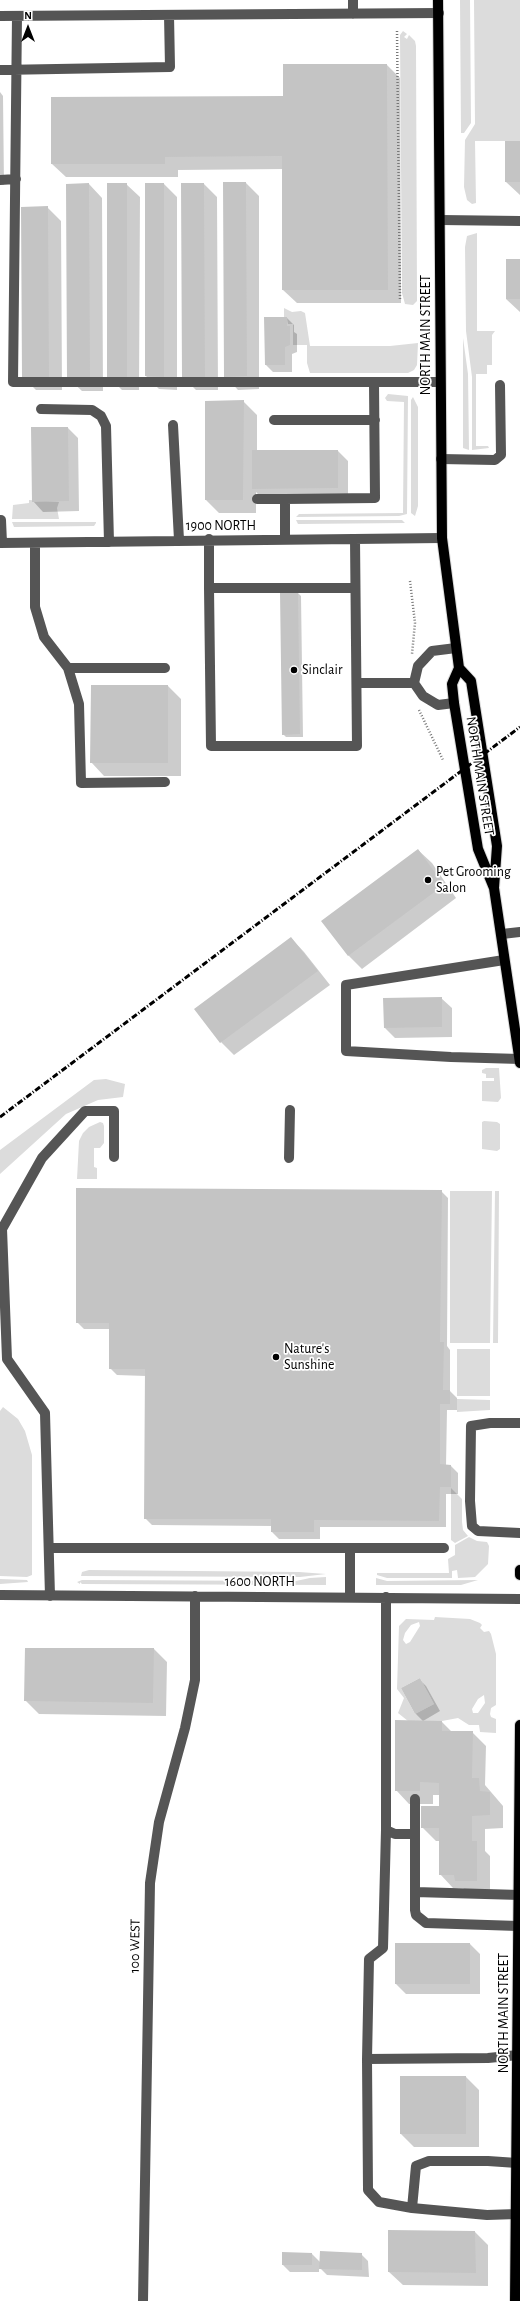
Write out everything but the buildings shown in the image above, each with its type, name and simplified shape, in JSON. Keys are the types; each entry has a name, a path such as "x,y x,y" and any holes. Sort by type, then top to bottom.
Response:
{"main road":[{"name":"NORTH MAIN STREET","path":"438,0 441,220 440,382 442,538 459,668 452,684 478,849 494,888 520,1063"},
{"name":"NORTH MAIN STREET","path":"459,668 471,680 497,846 494,888"},
{"path":"520,1570 520,1575"},
{"name":"NORTH MAIN STREET","path":"515,2301 518,2284 517,2163 519,2108 518,1926 520,1725"}],"street":[{"path":"353,0 353,14"},
{"path":"0,16 438,13"},
{"path":"0,70 170,67 169,15"},
{"path":"17,16 13,382 440,382"},
{"path":"0,180 16,180"},
{"path":"441,220 520,221"},
{"path":"257,499 376,498 374,383"},
{"path":"441,459 495,460 501,455 500,385"},
{"path":"41,409 92,410 102,416 106,426 109,542"},
{"path":"274,420 375,420"},
{"path":"173,425 179,540"},
{"path":"285,540 286,499"},
{"path":"1,520 1,543"},
{"name":"1900 NORTH","path":"1,543 442,538"},
{"path":"209,540 211,746 358,746 355,539"},
{"path":"35,543 35,607 44,637 68,668 79,704 81,783 165,782"},
{"path":"209,588 355,588"},
{"path":"454,703 438,705 423,696 414,683 418,666 432,651 456,648"},
{"path":"68,668 165,668"},
{"path":"357,683 414,683"},
{"path":"502,934 520,932"},
{"path":"504,960 346,985 346,1051 451,1057 520,1058"},
{"path":"289,1158 290,1110"},
{"path":"50,1596 45,1412 7,1359 2,1229 42,1158 85,1111 114,1111 114,1157"},
{"path":"520,1423 490,1423 471,1426 470,1501 472,1526 478,1531 520,1532"},
{"path":"49,1548 444,1548"},
{"path":"350,1548 350,1596"},
{"name":"1600 NORTH","path":"0,1595 350,1596 520,1599"},
{"name":"100 WEST","path":"143,2301 150,1883 159,1822 185,1728 195,1680 195,1596"},
{"path":"386,1597 386,1830 383,1948 369,1959 367,2059 368,2190 380,2202 412,2208 488,2215 517,2214"},
{"path":"415,1799 416,1916 426,1923 518,1926"},
{"path":"386,1830 395,1834 415,1834"},
{"path":"415,1892 519,1894"},
{"path":"367,2059 488,2058 518,2055"},
{"path":"412,2208 416,2166 429,2162 488,2161 517,2163"}],"path":[{"path":"397,31 400,301"}],"shaded area":[{"path":"460,0 470,0 471,123 464,133 461,133"},
{"path":"474,0 520,0 520,141 475,141 476,203 472,204 467,200 464,187 465,140 475,124"},
{"path":"403,31 407,34 404,37 407,39 409,35 415,41 416,46 417,301 413,305 405,304 402,293 400,35"},
{"path":"477,233 477,331 495,331 492,335 492,365 487,365 487,374 476,374 476,446 488,446 489,448 472,450 472,377 466,331 465,247 467,236"},
{"path":"284,308 292,312 301,311 305,313 310,346 390,346 418,343 417,365 414,370 408,373 310,373 307,363 307,345 293,345 293,324 288,324 287,318 284,317"},
{"path":"463,338 468,374 469,450 463,448"},
{"path":"388,394 408,396 407,514 399,516 296,517 299,514 403,513 404,402 387,401 385,398"},
{"path":"413,397 418,407 418,506 415,516 411,513 411,400"},
{"path":"29,500 59,502 57,508 59,519 12,519 13,505 29,503"},
{"path":"296,520 402,520 405,523 298,524"},
{"path":"12,522 96,523 94,526 14,527"},
{"path":"486,1068 499,1068 501,1098 498,1102 482,1101 482,1081 494,1081 494,1078 486,1078 486,1074 482,1073 482,1070"},
{"path":"106,1079 125,1084 123,1097 98,1100 66,1114 0,1174 0,1150 94,1080"},
{"path":"100,1122 103,1123 104,1126 104,1143 100,1148 94,1148 94,1167 97,1168 97,1179 77,1179 79,1141 83,1133 89,1127"},
{"path":"482,1122 497,1122 500,1124 500,1149 497,1151 482,1149"},
{"path":"450,1191 492,1191 490,1343 450,1343"},
{"path":"495,1191 499,1191 498,1343 493,1343"},
{"path":"457,1349 490,1349 490,1396 457,1396"},
{"path":"457,1399 490,1400 490,1410 457,1412"},
{"path":"3,1407 18,1419 25,1431 32,1455 32,1575 27,1577 0,1576 0,1411"},
{"path":"451,1488 462,1499 463,1530 468,1536 455,1543 451,1540"},
{"path":"469,1537 477,1541 487,1542 489,1546 488,1564 475,1577 458,1578 457,1570 452,1571 452,1578 387,1578 377,1575 377,1573 449,1573 448,1559 455,1555 455,1545"},
{"path":"89,1570 299,1572 326,1574 300,1577 81,1576 82,1572"},
{"path":"326,1577 326,1585 82,1584 80,1582 80,1584 77,1582 82,1580 296,1581"},
{"path":"376,1578 387,1581 478,1580 461,1585 376,1585"},
{"path":"0,1579 27,1580 28,1582 0,1584"},
{"path":"435,1617 470,1619 480,1623 482,1625 480,1628 484,1632 489,1631 491,1634 496,1654 496,1705 491,1708 490,1714 491,1717 496,1719 496,1733 480,1732 479,1725 469,1725 458,1718 442,1721 408,1721 398,1713 404,1698 397,1689 399,1626 406,1619 434,1620","holes":["419,1622 420,1626 410,1642 406,1644 403,1640 405,1633 411,1625","420,1678 434,1704 415,1714 401,1688","484,1695 485,1703 478,1713 473,1713 472,1709 478,1699"]}],"railway":[{"path":"0,1117 520,727"}],"place":[{"name":"Sinclair","path":"294,670"},
{"name":"Pet Grooming Salon","path":"428,880"},
{"name":"Nature's Sunshine","path":"276,1357"}]}
